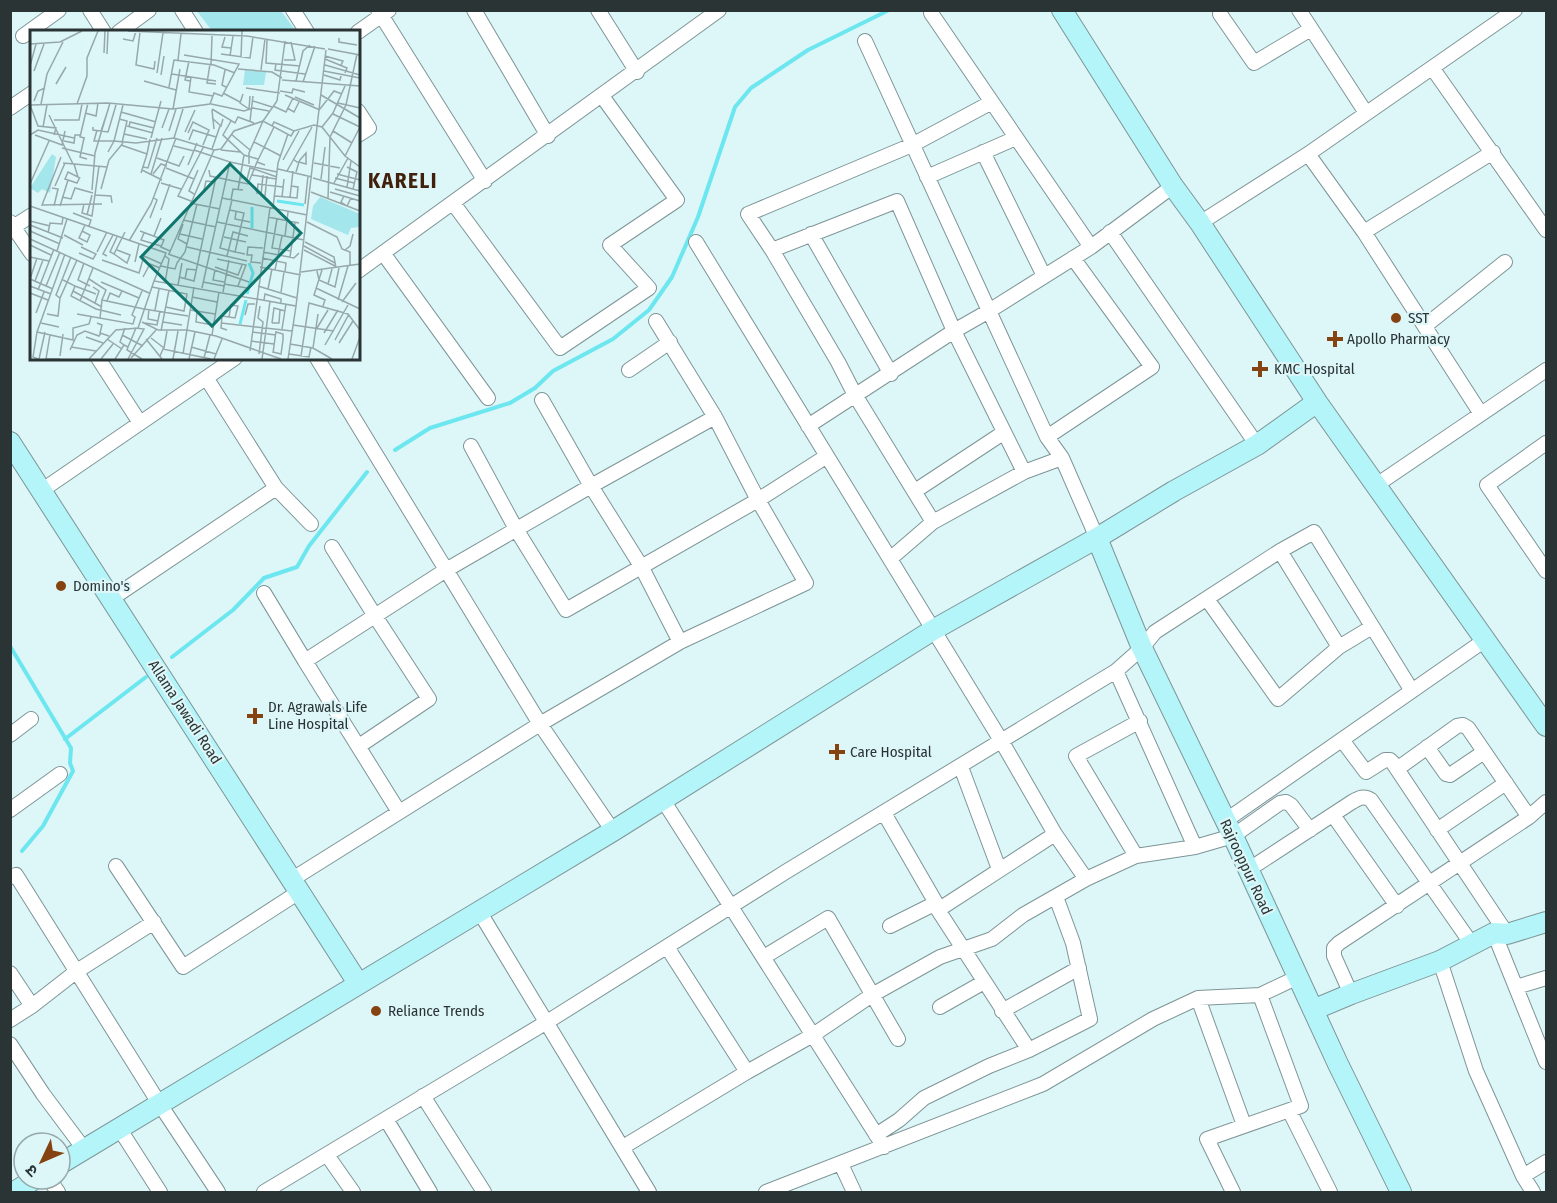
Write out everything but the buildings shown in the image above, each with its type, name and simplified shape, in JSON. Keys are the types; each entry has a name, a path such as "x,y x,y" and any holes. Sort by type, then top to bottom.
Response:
{"street":[{"path":"31,30 59,10"},
{"path":"90,10 103,30"},
{"path":"122,30 149,10"},
{"path":"182,10 195,30"},
{"path":"293,10 306,30"},
{"path":"474,10 548,136"},
{"path":"598,10 637,72"},
{"path":"360,270 720,10"},
{"path":"1062,10 1173,186 1200,223 1317,402 1485,640 1545,720"},
{"path":"1299,10 1366,113"},
{"path":"1200,223 1308,154 1515,10"},
{"path":"360,30 382,12 484,181"},
{"path":"1220,12 1254,63 1311,29"},
{"path":"931,13 1091,247"},
{"path":"23,36 30,31"},
{"path":"865,40 1047,437 1062,458 1098,538"},
{"path":"1433,69 1546,230"},
{"path":"10,108 30,94"},
{"path":"453,203 561,348 649,288 610,244 677,200 602,96"},
{"path":"933,522 855,395 772,250 748,214 912,145 992,102"},
{"path":"360,114 369,128 360,134"},
{"path":"927,177 1016,138"},
{"path":"983,152 1044,276"},
{"path":"1364,232 1493,152"},
{"path":"1308,154 1364,232 1481,414"},
{"path":"808,426 954,331 1091,247 1173,186"},
{"path":"772,250 897,201 954,331 1024,472"},
{"path":"30,216 12,226 30,251"},
{"path":"1110,232 1257,445"},
{"path":"811,234 891,374"},
{"path":"696,242 1056,834 1086,879"},
{"path":"383,253 488,398"},
{"path":"1047,437 1152,367 1073,258"},
{"path":"1425,326 1505,262"},
{"path":"116,866 183,967 399,812 540,724 680,642 806,583 758,500 715,417 656,321"},
{"path":"629,369 670,342"},
{"path":"99,360 140,423"},
{"path":"41,491 232,360"},
{"path":"318,360 540,724 613,831"},
{"path":"1375,486 1546,370"},
{"path":"207,379 276,488 311,524"},
{"path":"542,400 591,486 641,566 680,642"},
{"path":"72,1156 613,831 933,630 1098,538 1174,490 1257,445 1317,402"},
{"path":"305,661 446,570 715,417"},
{"path":"915,491 1003,433"},
{"path":"1546,443 1487,485 1546,571"},
{"path":"471,446 516,529 566,610 758,500 827,456"},
{"name":"Allama Jawadi Road","path":"14,454 41,491 358,983"},
{"path":"890,559 933,522 1024,472 1062,458"},
{"path":"111,599 276,488"},
{"path":"264,1192 285,1187 327,1155 1116,671 1142,648 1155,632 1280,551 1314,532 1412,691"},
{"name":"Rajrooppur Road","path":"1098,538 1142,648 1401,1192"},
{"path":"333,547 429,699 359,746"},
{"path":"1280,551 1338,647"},
{"path":"264,593 399,812"},
{"path":"1207,599 1278,699 1338,647 1372,627"},
{"path":"1229,829 1342,740 1485,640"},
{"path":"1116,671 1195,847"},
{"path":"10,735 31,719"},
{"path":"1136,855 1076,756 1140,721"},
{"path":"1396,769 1457,726 1463,725 1468,728 1529,817"},
{"path":"1342,740 1366,772 1385,760 1390,760 1460,864 1500,934 1516,987 1546,1062"},
{"path":"1427,747 1446,774 1450,775 1484,752"},
{"path":"961,767 999,869"},
{"path":"10,810 60,774"},
{"path":"1437,830 1506,783"},
{"path":"1248,870 1361,797 1367,797 1471,943"},
{"path":"663,800 884,1148"},
{"path":"623,1147 813,1035 872,995 940,957 992,939 1023,915 1086,879 1136,855 1195,847 1286,802 1310,830"},
{"path":"1351,994 1334,956 1334,948 1339,943 1529,817 1546,802"},
{"path":"884,813 963,949 1029,1050"},
{"path":"1333,815 1396,906"},
{"path":"890,926 937,906 1056,834"},
{"path":"10,877 16,875 159,1103 218,1192"},
{"path":"876,1135 899,1120 924,1098 1090,1019 1080,968 1056,897"},
{"path":"479,911 650,1192"},
{"path":"764,957 828,918 898,1039"},
{"path":"10,1020 77,971 154,922"},
{"path":"1313,1010 1440,961 1471,943 1546,922"},
{"path":"667,947 747,1072"},
{"path":"1440,961 1476,1071 1523,1176 1533,1192"},
{"path":"1002,1011 1080,968"},
{"path":"10,972 32,1006"},
{"path":"766,1192 884,1148 1043,1084 1153,1018 1198,998 1260,995 1298,977"},
{"path":"1516,987 1546,978"},
{"path":"940,1007 984,982"},
{"path":"1233,1192 1207,1139 1244,1125 1290,1112 1301,1106 1260,995"},
{"path":"1198,998 1244,1125"},
{"path":"10,1044 43,1094 84,1149"},
{"path":"423,1096 484,1192"},
{"path":"1290,1112 1330,1192"},
{"path":"386,1119 430,1192"},
{"path":"119,1128 160,1192"},
{"path":"327,1155 353,1192"},
{"path":"1523,1176 1546,1162"},
{"path":"841,1164 854,1192"}],"shaded area":[{"path":"197,11 281,11 295,30 211,30"}],"waterway":[{"path":"395,450 430,428 510,403 535,388 553,371 613,339 649,310 672,277 698,217 735,107 751,88 808,50 889,10"},
{"path":"172,657 233,610 264,578 297,567 309,546 367,472"},
{"path":"10,646 71,748 70,763 73,771 43,826 22,851"},
{"path":"65,739 146,677"}],"place":[{"name":"SST","path":"1396,318"},
{"name":"Apollo Pharmacy","path":"1335,339"},
{"name":"KMC Hospital","path":"1260,369"},
{"name":"Domino's","path":"61,586"},
{"name":"Dr. Agrawals Life Line Hospital","path":"255,716"},
{"name":"Care Hospital","path":"837,752"},
{"name":"Reliance Trends","path":"376,1011"}],"district":[{"name":"KARELI","path":"403,181"}]}
